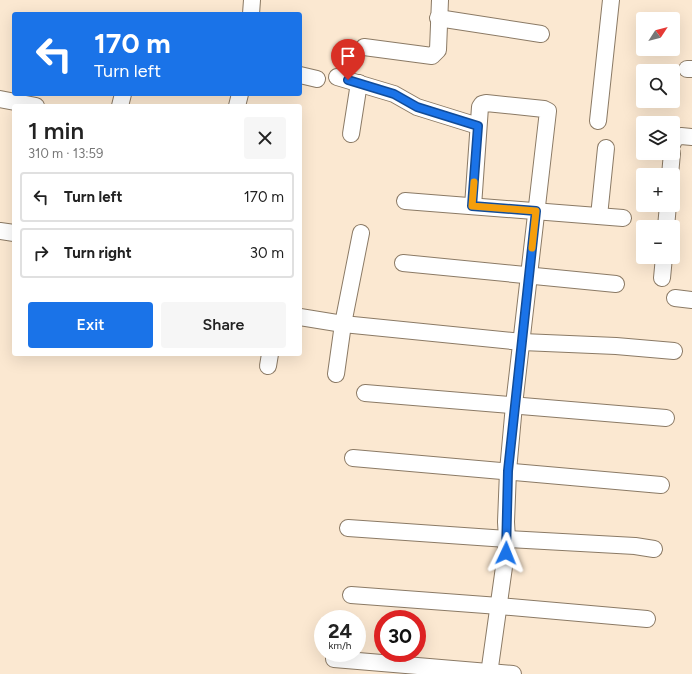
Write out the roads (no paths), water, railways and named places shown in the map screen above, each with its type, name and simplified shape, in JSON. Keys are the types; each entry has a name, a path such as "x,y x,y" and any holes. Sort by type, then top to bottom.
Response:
{"street":[{"path":"251,12 252,0"},
{"path":"364,47 432,56 438,50 438,18 440,0"},
{"path":"598,120 611,0"},
{"path":"438,18 541,34"},
{"path":"302,75 317,79"},
{"path":"338,77 394,94 417,107 478,126"},
{"path":"351,134 359,83"},
{"path":"0,99 26,104"},
{"path":"472,206 478,126 480,107 482,104 486,103 544,109 548,111 514,405 508,471 506,522 507,539 489,673"},
{"path":"680,136 692,137"},
{"path":"599,216 606,148"},
{"path":"405,200 623,218"},
{"path":"0,231 12,233"},
{"path":"336,374 342,324 361,233"},
{"path":"403,263 616,284"},
{"path":"662,278 663,264"},
{"path":"675,298 692,300"},
{"path":"302,317 342,324 522,342 616,346 674,351"},
{"path":"366,394 666,418"},
{"path":"353,458 661,485"},
{"path":"348,528 635,546 654,549"},
{"path":"351,595 647,619"},
{"path":"366,662 513,674"}]}
